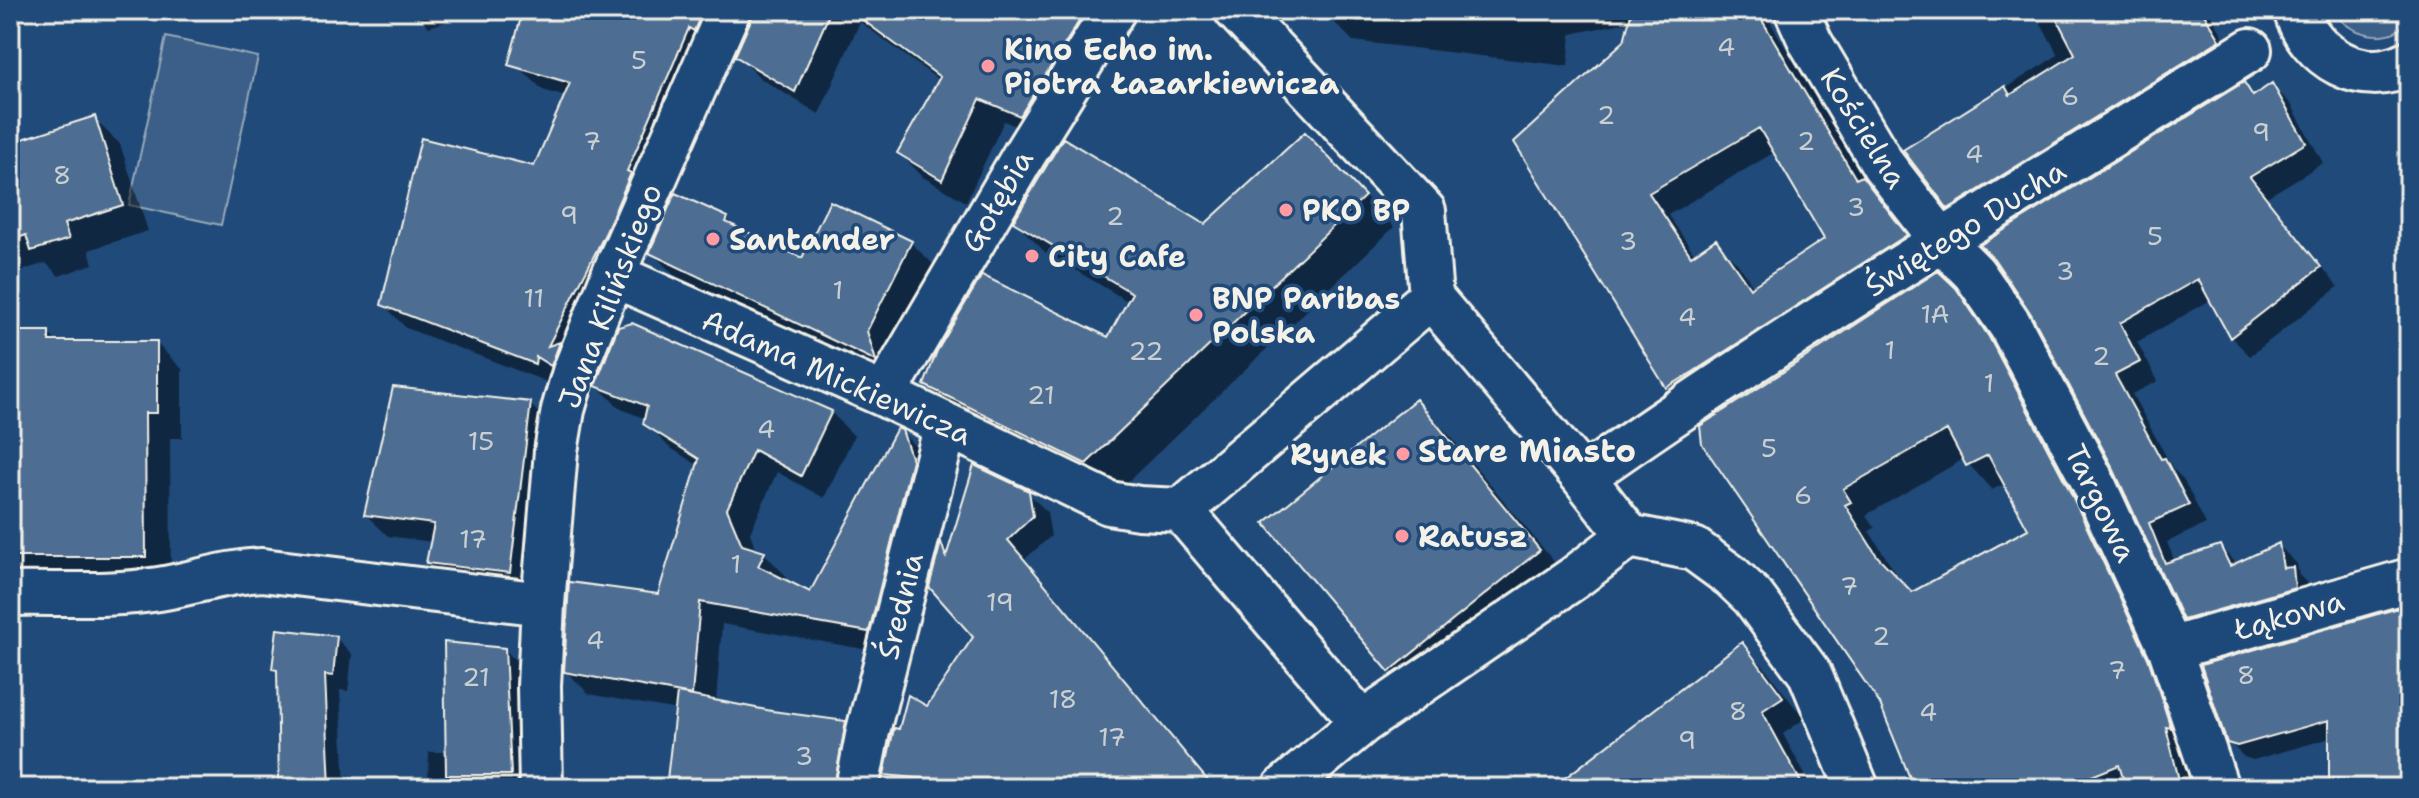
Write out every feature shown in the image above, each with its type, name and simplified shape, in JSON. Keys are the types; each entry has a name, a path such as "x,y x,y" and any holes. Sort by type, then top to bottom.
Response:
{"main road":[{"path":"2296,10 2314,46 2334,61 2357,70 2400,74"}],"street":[{"name":"Jana Kilińskiego","path":"541,788 539,686 543,604 556,451 563,410 574,372 613,275 729,10"},
{"name":"Gołębia","path":"884,395 1024,155 1114,10"},
{"path":"1236,10 1424,211 1431,297 1629,536 1694,549 1731,576 1753,597 1810,674 1857,788"},
{"name":"Kościelna","path":"1796,10 1811,43 1884,166 1942,241"},
{"name":"Świętego Ducha","path":"1583,477 1681,409 1942,241 2250,50"},
{"name":"Targowa","path":"1942,241 1974,273 2010,325 2091,478 2170,649 2217,788"},
{"name":"Adama Mickiewicza","path":"613,275 884,395 1109,503 1181,510"},
{"path":"1362,723 1181,510 1431,297"},
{"name":"Średnia","path":"857,788 868,731 946,425"},
{"path":"1284,788 1362,723 1574,578 1629,536"},
{"path":"10,594 159,589 234,571 262,570 543,604"},
{"name":"Łąkowa","path":"2170,649 2409,580"}],"shaded area":[{"path":"2334,10 2409,10 2406,21 2399,29 2377,35 2352,28"},
{"path":"166,37 258,57 221,225 129,205"}],"building":[{"path":"523,10 703,10 694,31 689,28 627,171 631,173 606,232 548,346 560,342 551,366 536,357 535,364 381,305 421,138 534,166 570,83 508,65"},
{"path":"753,10 831,10 795,92 735,56"},
{"name":"Kino Echo im. Piotra Łazarkiewicza","path":"849,10 1086,10 1020,116 980,99 942,180 897,153 940,77"},
{"path":"1632,10 1756,10 1856,179 1862,176 1907,235 1666,388 1514,142 1624,41","holes":["1759,128 1824,239 1750,288 1716,239 1691,256 1649,193"]},
{"path":"2052,10 2202,10 2220,40 1948,209 1903,150 2005,86 2010,95 2075,54"},
{"path":"2244,82 2253,96 2272,83 2306,143 2250,177 2321,267 2230,338 2198,279 2120,323 2140,362 2115,375 2189,505 2149,523 2165,563 2220,545 2230,566 2279,543 2283,568 2293,567 2295,588 2183,620 2113,468 2031,314 1994,259 1980,245"},
{"path":"95,116 123,205 64,224 69,239 31,251 26,235 10,241 10,143"},
{"path":"1305,132 1365,196 1086,464 924,385 937,351 982,275 1108,337 1132,293 1013,222 1063,138 1205,224"},
{"path":"675,193 728,217 726,222 802,258 830,201 912,241 867,331 876,361 649,253"},
{"path":"1938,271 1956,288 1989,337 2069,489 2148,658 2171,728 2166,727 2181,788 2126,788 2119,765 2062,788 1914,788 1880,704 1702,444 1700,426","holes":["1947,430 1966,466 1988,455 2028,529 1912,592 1877,556 1845,505 1851,502 1843,489"]},
{"path":"632,323 832,411 801,476 754,450 727,509 742,545 765,552 758,566 810,592 897,428 902,430 912,460 869,632 700,602 692,695 564,672 569,582 658,594 699,459 643,424 647,406 595,386 618,327"},
{"path":"10,331 49,331 49,341 157,341 157,413 145,413 146,557 10,557"},
{"path":"393,387 531,402 510,573 426,563 434,524 364,515"},
{"name":"Ratusz","path":"1416,399 1540,550 1389,672 1264,523"},
{"path":"974,465 1029,491 1033,516 1008,540 1214,788 992,788 994,785 884,775 894,728 899,729 908,695 927,706 973,637 929,587 941,542 946,557"},
{"path":"2409,605 2409,788 2329,788 2329,720 2237,746 2227,743 2201,665"},
{"path":"277,629 337,636 333,676 325,675 330,788 279,788 277,670 272,669"},
{"path":"444,642 505,648 511,775 446,775"},
{"path":"1742,642 1783,697 1762,711 1804,788 1552,788"},
{"path":"677,693 846,721 834,788 666,788"}],"place":[{"name":"Kino Echo im. Piotra Łazarkiewicza","path":"988,66"},
{"name":"PKO BP","path":"1286,210"},
{"name":"Santander","path":"713,239"},
{"name":"City Cafe","path":"1032,256"},
{"name":"BNP Paribas Polska","path":"1196,315"},
{"name":"Rynek","path":"1403,454"},
{"name":"Ratusz","path":"1402,536"}],"district":[{"name":"Stare Miasto","path":"1527,450"}]}
